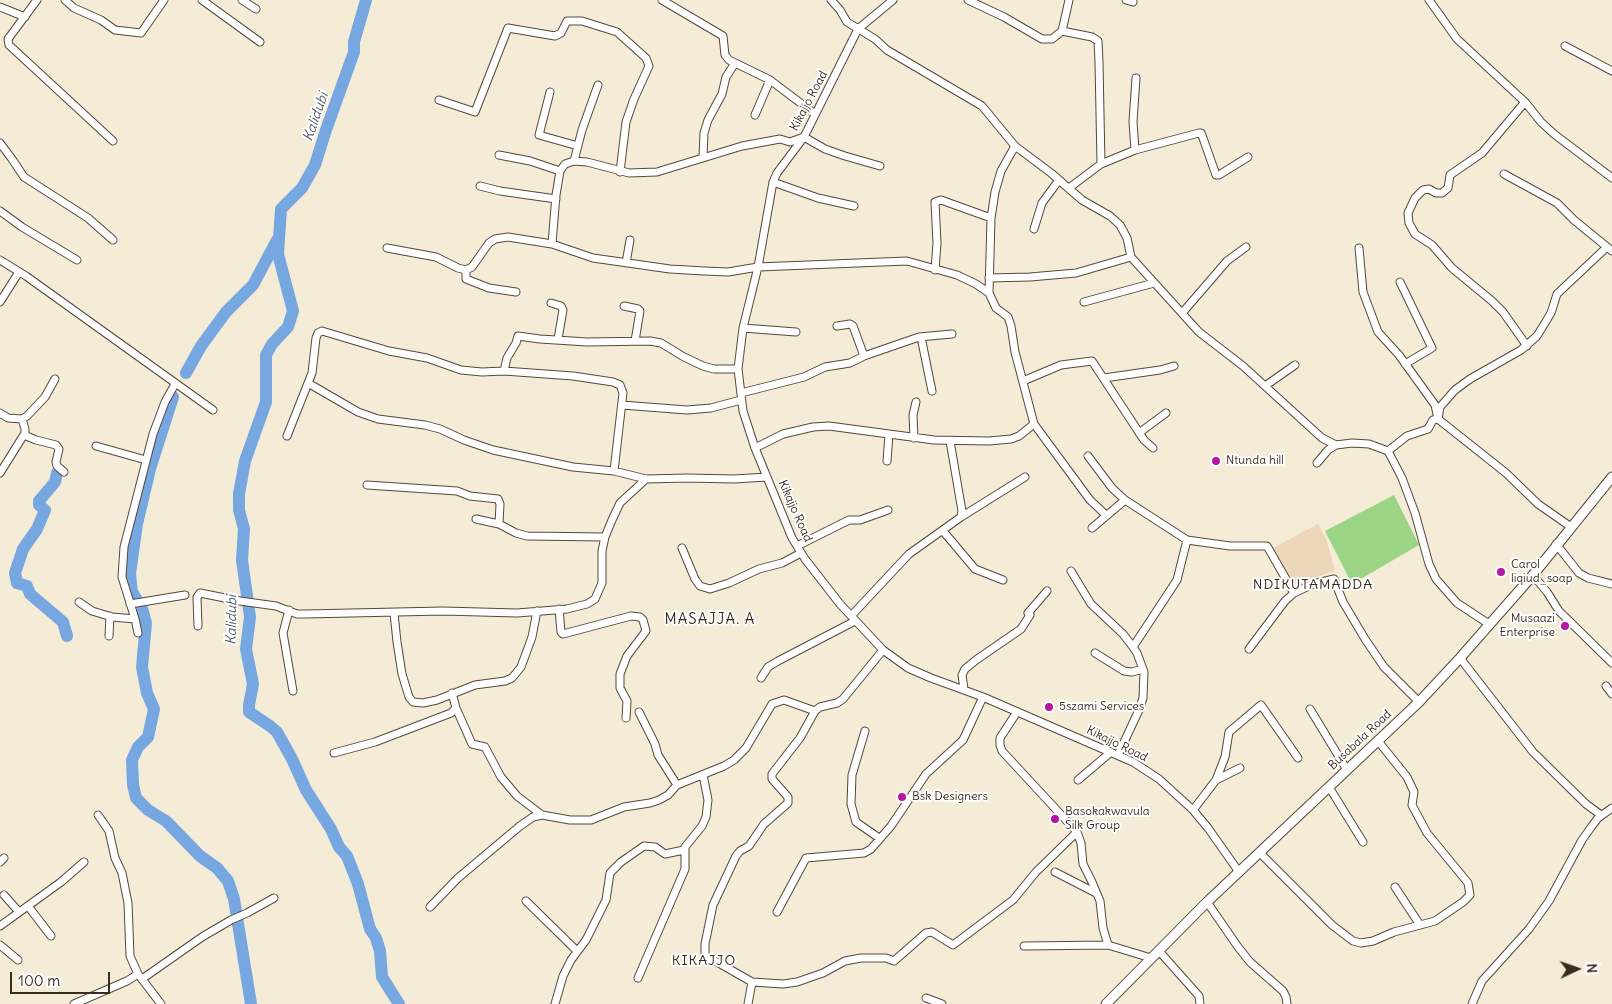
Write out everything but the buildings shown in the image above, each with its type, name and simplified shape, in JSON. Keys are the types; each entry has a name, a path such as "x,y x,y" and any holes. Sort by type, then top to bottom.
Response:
{"street":[{"path":"37,0 8,39 12,50 113,140"},
{"path":"65,0 74,8 101,20 115,30 141,33 164,0"},
{"path":"202,0 260,42"},
{"path":"242,0 256,9"},
{"path":"662,0 723,36 725,55 729,60 770,80 815,114"},
{"path":"831,0 847,22 895,54 978,103 988,111 1015,146 1082,200 1110,216 1120,225 1127,238 1131,257 1183,312 1199,332 1243,366 1322,438 1336,445"},
{"name":"Kikajjo Road","path":"893,0 858,29 804,137 772,182 758,267 743,328 738,370 746,421 755,448 786,523 800,550 853,618 883,650 908,668 964,689 1133,762 1159,779 1192,810 1208,828 1239,872"},
{"path":"968,0 1004,17 1042,39 1052,39 1062,31 1069,0"},
{"path":"1429,0 1457,39 1526,102 1541,122 1612,178"},
{"path":"0,7 25,17"},
{"path":"439,100 474,112 477,110 508,28 555,36 561,33 567,22 582,21 617,32 646,58 649,66 626,122 620,172"},
{"path":"1062,31 1092,37 1098,41 1101,164"},
{"path":"1566,46 1612,71"},
{"path":"703,157 704,133 708,120 722,94 729,70 735,63"},
{"path":"1135,150 1133,122 1136,78"},
{"path":"755,115 770,80"},
{"path":"574,162 598,85"},
{"path":"550,92 539,136 578,146"},
{"path":"1526,102 1482,153 1450,175 1448,188 1442,193 1436,193 1429,189 1423,190 1415,198 1408,213 1409,222 1415,234 1432,245 1452,268 1492,301 1503,312 1527,346"},
{"path":"1068,188 1101,164 1135,150 1198,133 1203,138 1216,175 1248,157"},
{"path":"552,244 560,170 565,164 587,162 620,172 657,172 742,146 780,139 790,142 804,137 845,156 880,166"},
{"path":"0,143 24,177 88,218 113,240"},
{"path":"1015,146 1001,171 995,192 991,218 989,293 996,308 1008,317 1022,381 1034,424 1090,500 1106,516"},
{"path":"499,155 530,161 560,170"},
{"path":"1438,419 1440,407 1455,390 1470,379 1527,346 1537,336 1548,319 1557,294 1609,249 1557,203 1504,174"},
{"path":"1034,229 1042,203 1059,180"},
{"path":"772,182 818,198 854,206"},
{"path":"480,186 500,191 556,199"},
{"path":"935,270 935,202 941,200 991,218"},
{"path":"0,210 22,227 77,260"},
{"path":"387,248 436,257 466,270 472,267 483,250 496,239 508,237 552,244 593,258 670,269 728,272 758,267 907,261 957,275 989,293"},
{"path":"626,263 630,240"},
{"path":"1183,312 1227,261 1246,247"},
{"path":"1358,248 1363,292 1378,332 1405,364 1435,405 1438,419 1506,473 1538,504 1571,527"},
{"path":"989,278 1076,273 1131,257"},
{"path":"0,260 20,272 213,410"},
{"path":"466,270 466,279 488,288 516,292"},
{"path":"0,302 20,272"},
{"path":"1084,302 1154,282"},
{"path":"1400,282 1432,348 1405,364"},
{"path":"551,303 561,306 563,310 558,339"},
{"path":"624,306 640,311 636,341"},
{"path":"837,326 850,324 853,326 864,356"},
{"path":"743,328 796,332"},
{"path":"287,436 314,366 318,333 322,331 389,350 427,358 461,370 573,376 614,382 622,388 622,406 614,471"},
{"path":"622,406 687,410 711,408 804,377 825,367 850,363 864,356 921,337 952,334"},
{"path":"504,371 518,336 587,342 650,341 661,343 684,357 714,369 738,370"},
{"path":"921,337 932,391"},
{"path":"1022,381 1060,365 1092,361 1144,440 1153,448"},
{"path":"1265,386 1296,365"},
{"path":"1104,378 1160,370 1174,366"},
{"path":"0,413 8,418 22,419 33,412 55,379"},
{"path":"308,383 358,412 378,419 425,425 493,450 573,467 614,471 646,479 767,477"},
{"path":"138,634 135,619 136,603 122,577 124,547 153,434 175,384"},
{"path":"914,438 913,415 916,402"},
{"path":"1140,433 1166,413"},
{"path":"0,473 24,435 25,429 22,419"},
{"path":"1388,451 1407,436 1428,429 1433,420 1438,419"},
{"path":"755,448 783,434 814,426 829,426 914,438 989,442 1019,436 1034,424"},
{"path":"887,462 889,434"},
{"path":"24,435 56,445 59,449 57,466 64,472"},
{"path":"950,441 962,511 961,517"},
{"path":"1316,463 1328,450 1336,445 1352,443 1369,444 1388,451 1402,478 1415,513 1429,564 1436,579 1457,603 1489,624"},
{"path":"96,446 146,460"},
{"path":"1088,456 1112,488 1125,500 1187,540 1230,546 1267,546 1294,593"},
{"path":"761,678 768,667 853,618 909,554 961,517 1025,477"},
{"name":"Busabala Road","path":"1106,1004 1207,902 1419,702 1533,575 1556,544 1612,478"},
{"path":"198,626 196,601 198,594 283,607 297,614 444,611 517,613 587,604 594,599 602,583 602,550 605,537 620,504 646,479"},
{"path":"367,485 456,492 470,496 498,499 500,504 499,524"},
{"path":"1092,528 1125,500"},
{"path":"682,548 695,579 700,586 710,590 759,569 782,563 849,520 860,520 888,510"},
{"path":"476,519 499,524 516,533 537,537 605,537"},
{"path":"943,531 976,568 1003,580"},
{"path":"1133,647 1177,580 1187,540"},
{"path":"1556,544 1579,572 1588,578 1612,584"},
{"path":"1071,571 1091,604 1123,634 1133,647 1143,669 1143,698 1118,755"},
{"path":"1533,575 1559,611 1612,662"},
{"path":"1249,648 1280,607 1294,593 1313,584 1334,579 1343,602 1365,639 1384,666 1419,702"},
{"path":"964,689 962,675 965,669 1021,628 1030,615 1028,613 1047,590"},
{"path":"136,603 184,595"},
{"path":"79,602 92,611 110,616 135,619"},
{"path":"559,609 561,632 563,634 631,616 640,617 643,620 646,631 627,656 620,674 620,688 626,700 626,718"},
{"path":"289,610 284,633 293,691"},
{"path":"394,613 402,674 410,698 413,702 423,703 437,700 475,685 505,681 517,674 532,637 537,611"},
{"path":"109,636 110,616"},
{"path":"883,650 843,699 837,703 820,707 815,711 800,738 771,777 786,793 789,800 788,803 764,824 749,846 740,851 736,856 711,910 705,944 705,957 752,982 783,984 797,982 823,973 845,961 875,958 894,961 926,933 932,932 954,945 1013,900 1036,872 1077,832"},
{"path":"1095,653 1124,671 1132,672 1143,669"},
{"path":"1460,658 1533,752 1586,804 1601,816"},
{"path":"1606,686 1612,694"},
{"path":"452,693 456,708 472,744 485,747 501,777 517,796 542,814 570,820 591,820 624,807 650,803 668,795 677,785 724,766 746,748 772,704 776,701 784,700 815,711"},
{"path":"778,912 806,858 866,852 891,826 926,774 962,740 983,697"},
{"path":"1192,810 1216,780 1225,757 1229,732 1261,705 1298,758"},
{"path":"334,752 375,742 451,713 456,708"},
{"path":"1310,709 1347,770"},
{"path":"639,712 655,744 658,755 677,785"},
{"path":"1017,712 1000,738 1002,751 1077,832 1081,843 1083,864 1096,893 1108,945"},
{"path":"865,731 852,775 851,804 856,822 879,838"},
{"path":"1260,853 1332,925 1353,940 1361,943 1374,942 1394,932 1435,920 1460,905 1470,895 1468,883 1427,833 1412,805 1414,792 1407,777 1378,741"},
{"path":"1078,780 1111,752"},
{"path":"1216,780 1240,768"},
{"path":"638,978 685,869 684,850 688,842 702,826 706,817 708,800 703,775"},
{"path":"1328,787 1363,842"},
{"path":"1472,1004 1482,981 1529,929 1549,901 1582,840 1601,816 1612,808"},
{"path":"430,907 444,895 458,878 520,826 533,817 542,814"},
{"path":"98,815 109,831 115,858 122,873 128,903 130,956 140,976 161,1004"},
{"path":"554,1004 570,960 586,940 606,900 610,873 621,862 644,846 655,847 665,854 684,850"},
{"path":"0,926 61,882 84,862"},
{"path":"1056,872 1096,893"},
{"path":"1395,887 1420,924"},
{"path":"4,895 19,912"},
{"path":"74,1004 140,976 231,920 274,898"},
{"path":"526,901 577,951"},
{"path":"1207,902 1250,962 1283,991 1287,1004"},
{"path":"28,906 51,936"},
{"path":"0,945 18,960"},
{"path":"1024,946 1108,945 1151,958"},
{"path":"1159,951 1199,996 1200,1004"},
{"path":"748,1004 752,982"},
{"path":"926,998 942,1004"}],"shaded area":[{"path":"1318,524 1327,541 1335,571 1293,586 1271,549"}],"green space":[{"path":"1394,495 1419,545 1352,584 1325,531"}],"waterway":[{"name":"Kalidubi","path":"366,0 354,42 354,52 315,165 302,188 281,209 278,254 293,311 288,327 272,344 266,355 266,402 245,461 239,494 239,510 244,529 242,560 250,617 246,649 253,684 249,712 277,732 306,790 331,829 339,847 347,856 358,884 370,929 376,938 380,951 382,977 399,1004"},
{"name":"Kalidubi","path":"186,373 201,346 226,312 253,285 277,240"},
{"name":"Kalidubi","path":"173,397 150,469 137,524 130,574 132,592 142,608 146,623 142,667 147,693 154,709 148,737 138,747 132,760 133,785 136,798 148,810 166,821 200,856 217,868 228,881 234,899 251,1004"},
{"path":"57,473 55,482 39,501 39,505 45,510 37,529 23,549 15,573 17,583 27,586 30,594 63,622 67,636"}],"place":[{"name":"Ntunda hill","path":"1216,461"},
{"name":"Carol liqiud_soap","path":"1501,572"},
{"name":"Musaazi Enterprise","path":"1565,626"},
{"name":"5szami Services","path":"1049,707"},
{"name":"Bsk Designers","path":"902,797"},
{"name":"Basokakwavula Silk Group","path":"1055,819"}],"district":[{"name":"NDIKUTAMADDA","path":"1313,585"},
{"name":"MASAJJA. A","path":"710,620"},
{"name":"KIKAJJO","path":"704,961"}]}
